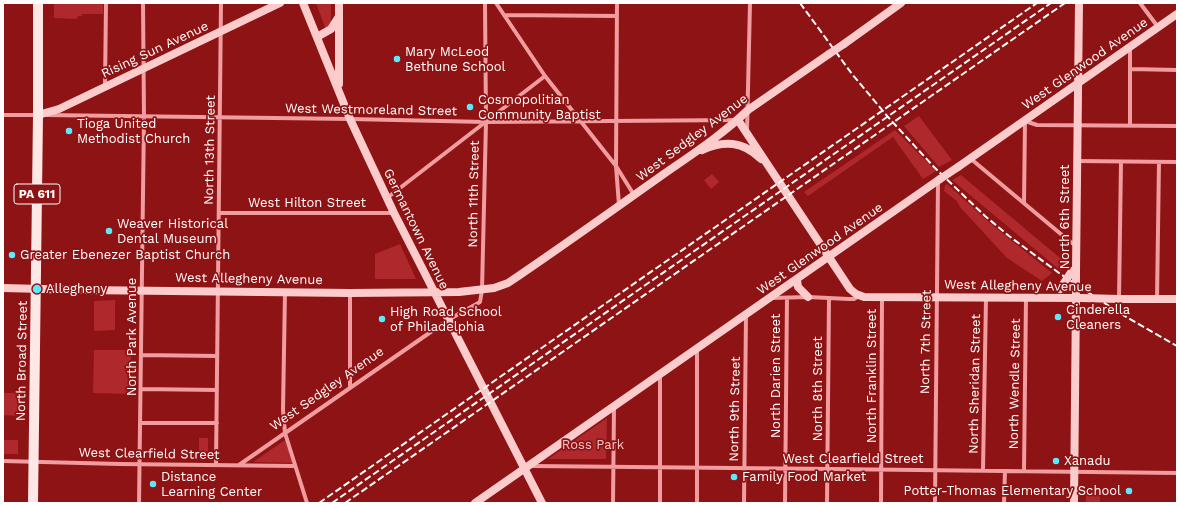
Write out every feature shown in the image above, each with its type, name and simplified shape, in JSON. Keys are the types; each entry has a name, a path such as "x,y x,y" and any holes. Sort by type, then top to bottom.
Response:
{"main road":[{"name":"North Broad Street","path":"34,503 33,462 38,115 38,3"},
{"name":"Rising Sun Avenue","path":"38,115 59,109 280,3"},
{"name":"Germantown Avenue","path":"303,3 350,119 394,213 448,320 527,467 542,503"},
{"path":"339,3 340,93"},
{"name":"West Sedgley Avenue","path":"494,288 508,283 619,206 694,153 738,120 748,110 901,3"},
{"name":"North 6th Street","path":"1074,503 1078,297 1076,246 1079,3"},
{"name":"West Glenwood Avenue","path":"479,502 1177,14"},
{"path":"317,37 331,30 339,16"},
{"path":"738,120 850,289 860,296"},
{"path":"694,153 722,143 729,143 752,151 769,167"},
{"path":"1055,298 1072,271 1076,270"},
{"path":"797,280 798,287 808,297"},
{"name":"West Allegheny Avenue","path":"3,288 350,293 459,292 494,288"},
{"name":"West Allegheny Avenue","path":"860,296 1177,299"}],"street":[{"path":"105,87 106,3"},
{"name":"North Park Avenue","path":"140,503 144,116 143,3"},
{"name":"North 13th Street","path":"216,465 221,3"},
{"name":"North 11th Street","path":"482,290 486,122 485,3"},
{"path":"496,3 544,76 616,166 634,195"},
{"path":"617,3 616,166 619,206"},
{"path":"747,133 750,3"},
{"path":"1140,3 1158,28"},
{"path":"504,14 617,16"},
{"path":"1130,47 1130,125"},
{"path":"1131,69 1177,70"},
{"path":"387,198 544,76"},
{"name":"West Westmoreland Street","path":"3,115 486,122 580,120 738,120"},
{"path":"1024,203 1025,121 1037,125 1177,126"},
{"path":"971,159 1076,246"},
{"path":"1077,161 1177,162"},
{"path":"1119,299 1121,162"},
{"path":"1158,299 1159,162"},
{"name":"North 7th Street","path":"935,503 939,180"},
{"name":"West Hilton Street","path":"219,212 394,213"},
{"name":"West Sedgley Avenue","path":"239,465 448,320 480,302 482,290"},
{"path":"285,292 283,410 285,433 307,503"},
{"path":"350,293 350,387"},
{"name":"West Allegheny Avenue","path":"770,298 808,297 854,299 860,296"},
{"name":"North Franklin Street","path":"880,503 882,297"},
{"name":"North Sheridan Street","path":"983,470 986,297"},
{"name":"North Darien Street","path":"785,503 787,298"},
{"name":"North Wendle Street","path":"1024,471 1026,298"},
{"name":"North 8th Street","path":"827,503 829,299"},
{"name":"North 9th Street","path":"744,503 746,314"},
{"path":"697,349 697,503"},
{"path":"142,355 217,356"},
{"path":"660,375 660,503"},
{"path":"141,389 217,390"},
{"path":"613,503 614,407"},
{"path":"141,423 217,423"},
{"name":"West Clearfield Street","path":"3,461 295,466"},
{"name":"West Clearfield Street","path":"527,467 983,470 1177,473"},
{"path":"1004,471 1004,503"}],"green space":[{"path":"54,3 103,3 103,14 82,14 82,16 78,16 77,19 54,18"},
{"path":"316,3 331,3 331,22 328,27 325,27"},
{"path":"919,116 952,160 939,167 904,126"},
{"path":"895,130 936,171 923,179 893,137 808,196 804,192"},
{"path":"712,174 719,182 711,189 704,180"},
{"path":"961,175 1066,263 1061,271 952,180"},
{"path":"947,184 991,224 1052,273 1042,281 1007,258 960,207 957,201 944,191 945,185"},
{"path":"400,244 416,279 375,279 375,254"},
{"path":"115,300 115,330 94,331 94,301"},
{"path":"94,350 131,350 131,394 93,393"},
{"path":"3,393 19,393 19,416 3,415"},
{"name":"Ross Park","path":"607,418 606,459 548,459"},
{"path":"199,438 208,438 208,454 199,454"},
{"path":"3,440 18,440 18,454 3,454"},
{"path":"285,440 293,463 253,462"},
{"path":"1086,490 1100,490 1100,503 1086,503"}],"railway":[{"path":"800,3 852,74 888,117 934,167 985,216 1059,273 1121,314 1177,346"},
{"path":"319,503 1037,3"},
{"path":"332,503 1051,3"},
{"path":"345,503 1065,3"}],"place":[{"name":"Mary McLeod Bethune School","path":"397,59"},
{"name":"Cosmopolitian Community Baptist","path":"470,107"},
{"name":"Tioga United Methodist Church","path":"69,131"},
{"name":"Weaver Historical Dental Museum","path":"109,231"},
{"name":"Greater Ebenezer Baptist Church","path":"12,255"},
{"name":"Allegheny","path":"37,289"},
{"name":"Cinderella Cleaners","path":"1058,317"},
{"name":"High Road School of Philadelphia","path":"382,319"},
{"name":"Xanadu","path":"1056,461"},
{"name":"Family Food Market","path":"734,477"},
{"name":"Distance Learning Center","path":"153,484"},
{"name":"Potter-Thomas Elementary School","path":"1129,491"}]}
